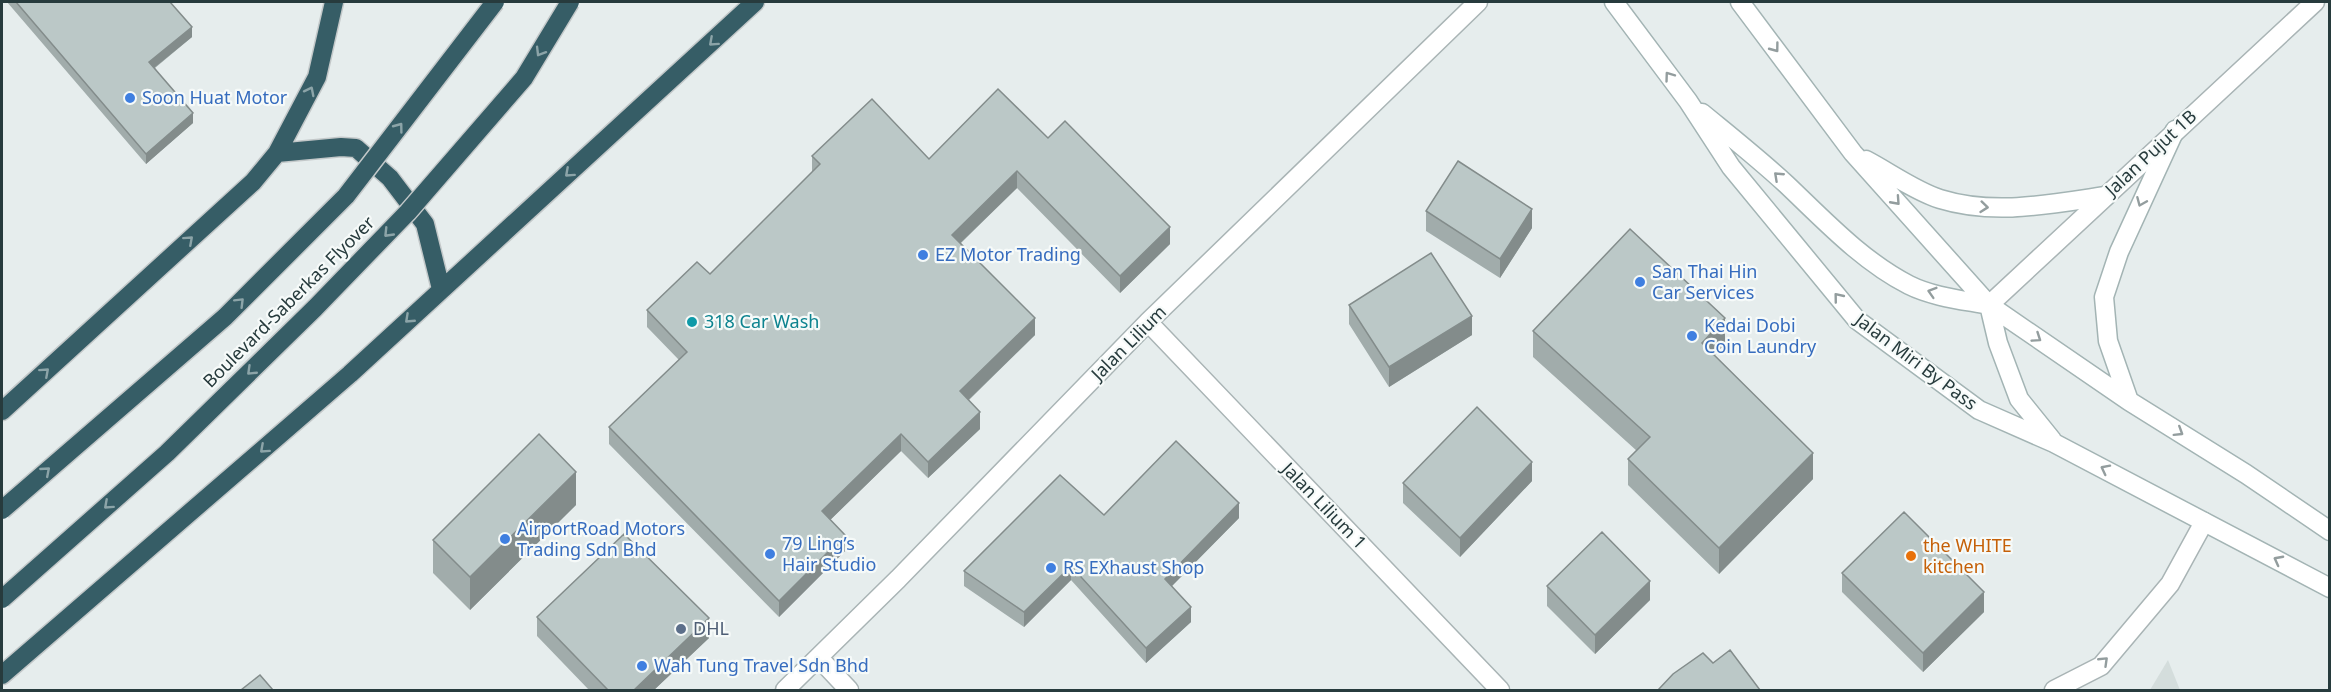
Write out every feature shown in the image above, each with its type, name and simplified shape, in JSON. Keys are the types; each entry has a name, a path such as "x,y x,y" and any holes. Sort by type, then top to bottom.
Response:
{"highway":[{"path":"2,411 253,182 277,153 317,77 334,2"},
{"name":"Boulevard-Saberkas Flyover","path":"2,510 225,317 346,196 495,2"},
{"name":"Boulevard-Saberkas Flyover","path":"2,599 166,453 315,308 408,212 524,78 570,2"},
{"path":"2,675 350,374 755,2"},
{"path":"277,153 341,147 356,148 390,177 425,224 441,289"}],"street":[{"name":"Jalan Lilium","path":"785,690 1148,322 1478,2"},
{"name":"Jalan Miri By Pass","path":"1614,2 1688,101 1731,167 1857,320 1978,410 2054,443 2330,588"},
{"path":"1740,2 1853,153 1989,305 2129,401 2246,474 2330,531"},
{"name":"Jalan Pujut 1B","path":"1989,305 2315,2"},
{"path":"1688,101 1761,161 1856,250 1910,285 1936,294 1989,305"},
{"path":"2129,401 2108,341 2104,297 2119,252 2175,130"},
{"path":"1853,153 1938,199 1982,208 2013,209 2106,196"},
{"path":"1989,305 2005,365 2019,399 2054,443"},
{"name":"Jalan Lilium 1","path":"1148,322 1500,690"},
{"path":"2054,690 2101,666 2170,584 2204,522"},
{"path":"819,658 849,690"}],"shaded area":[{"path":"2168,660 2180,690 2150,690"}],"building":[{"name":"Soon Huat Motor","path":"16,2 170,2 192,27 149,62 193,113 146,154"},
{"path":"998,89 1048,138 1065,121 1170,227 1120,276 1017,171 952,235 1035,318 960,391 980,412 928,462 901,434 822,511 845,535 779,601 609,427 687,352 647,310 697,262 710,274 820,164 812,156 872,99 929,159"},
{"path":"1458,161 1532,209 1500,259 1426,211"},
{"path":"1630,229 1725,318 1702,343 1813,453 1719,548 1628,459 1650,437 1533,331"},
{"path":"1431,253 1472,316 1389,367 1349,305"},
{"path":"1477,407 1532,462 1460,538 1403,483"},
{"path":"539,434 576,472 470,577 433,540"},
{"path":"1176,441 1239,503 1165,579 1191,607 1146,648 1071,566 1024,612 964,571 1060,475 1104,515"},
{"path":"1904,512 1984,592 1923,653 1842,573"},
{"path":"1602,532 1650,581 1595,635 1547,586"},
{"path":"624,534 709,618 634,690 608,690 537,617"},
{"path":"1730,650 1760,690 1658,690 1673,674 1703,653 1713,663"},
{"path":"260,675 273,690 241,690"}],"place":[{"name":"Soon Huat Motor","path":"130,98"},
{"name":"EZ Motor Trading","path":"923,255"},
{"name":"San Thai Hin Car Services","path":"1640,282"},
{"name":"318 Car Wash","path":"692,322"},
{"name":"Kedai Dobi Coin Laundry","path":"1692,336"},
{"name":"AirportRoad Motors Trading Sdn Bhd","path":"505,539"},
{"name":"79 Ling’s Hair Studio","path":"770,554"},
{"name":"the WHITE kitchen","path":"1911,556"},
{"name":"RS EXhaust Shop","path":"1051,568"},
{"name":"DHL","path":"681,629"},
{"name":"Wah Tung Travel Sdn Bhd","path":"642,666"}]}
